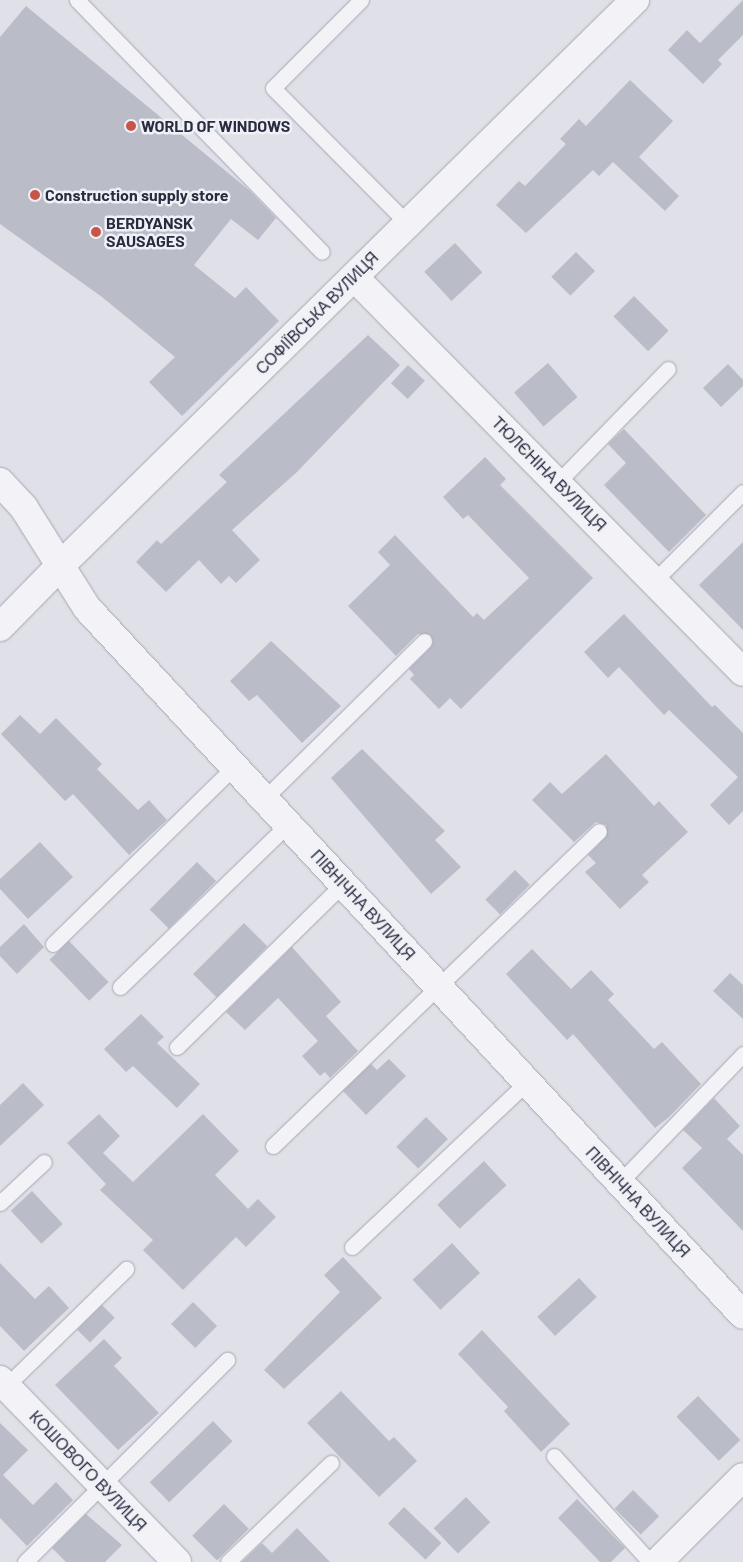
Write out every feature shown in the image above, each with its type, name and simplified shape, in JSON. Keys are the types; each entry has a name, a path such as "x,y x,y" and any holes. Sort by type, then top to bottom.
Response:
{"street":[{"name":"СОФІЇВСЬКА ВУЛИЦЯ","path":"0,627 635,0"},
{"name":"ТЮЛЄНІНА ВУЛИЦЯ","path":"354,277 743,672"},
{"name":"ПІВНІЧНА ВУЛИЦЯ","path":"0,482 24,508 87,608 743,1315"},
{"name":"КОШОВОГО ВУЛИЦЯ","path":"2,1386 177,1562"},
{"path":"658,1562 743,1477"}],"lane":[{"path":"77,0 322,252"},
{"path":"360,0 273,88 408,224"},
{"path":"557,482 668,369"},
{"path":"654,581 743,492"},
{"path":"264,799 424,641"},
{"path":"53,944 234,767"},
{"path":"120,987 288,824"},
{"path":"273,1146 599,831"},
{"path":"177,1047 343,884"},
{"path":"620,1182 743,1054"},
{"path":"352,1247 527,1082"},
{"path":"0,1203 44,1162"},
{"path":"2,1386 126,1269"},
{"path":"25,1562 227,1360"},
{"path":"554,1456 650,1562"},
{"path":"228,1562 331,1462"}],"building":[{"path":"743,0 743,35 718,60 722,64 703,84 668,50 687,30 700,43"},
{"path":"26,6 250,191 276,218 258,240 231,219 194,265 235,298 246,287 279,321 182,416 149,382 175,357 102,297 0,224 0,37"},
{"path":"630,80 673,121 639,157 679,196 665,211 613,162 599,176 593,170 526,233 496,205 519,181 525,186 566,144 560,139 579,119 586,126"},
{"path":"455,243 482,272 452,301 424,272"},
{"path":"576,252 595,271 570,296 551,277"},
{"path":"634,296 669,331 648,351 613,317"},
{"path":"368,335 400,365 297,472 232,530 260,560 236,583 229,576 221,584 199,560 166,592 136,562 157,540 161,544 227,482 219,475"},
{"path":"548,363 578,397 544,426 514,393"},
{"path":"728,364 743,380 743,386 721,407 703,388"},
{"path":"408,365 425,381 408,399 391,383"},
{"path":"624,429 706,515 669,552 604,485 626,463 608,444"},
{"path":"485,457 506,479 500,485 593,578 461,709 450,698 439,709 410,679 414,675 409,669 431,647 431,635 418,634 396,656 348,606 390,565 378,552 395,535 473,617 477,613 484,620 529,578 468,515 463,519 443,497"},
{"path":"743,542 743,630 699,585"},
{"path":"624,614 712,707 715,705 743,733 743,811 729,825 710,805 738,777 669,710 664,715 619,667 608,678 584,652"},
{"path":"271,641 341,706 302,743 257,695 249,701 230,681"},
{"path":"20,715 40,734 56,718 102,764 97,769 138,810 149,800 167,820 129,855 73,794 65,801 1,734"},
{"path":"362,749 445,831 435,840 461,867 431,894 331,778"},
{"path":"606,754 654,806 659,801 688,832 642,875 649,882 620,909 585,872 596,863 588,855 606,837 606,825 596,822 574,842 532,800 550,782 562,794"},
{"path":"40,842 73,877 28,919 0,889 0,879"},
{"path":"197,862 216,881 169,928 150,909"},
{"path":"515,870 530,885 500,915 485,900"},
{"path":"244,923 267,946 216,997 193,974"},
{"path":"24,924 44,947 17,974 0,956 0,947"},
{"path":"69,941 109,982 89,1001 50,960"},
{"path":"292,947 341,1002 326,1016 358,1051 330,1078 325,1072 320,1076 302,1056 318,1041 278,998 245,1030 226,1012"},
{"path":"532,949 571,989 591,970 614,994 608,1000 654,1049 662,1042 701,1084 669,1117 655,1128 573,1034 567,1040 506,974"},
{"path":"730,973 743,985 743,1019 713,991"},
{"path":"141,1014 164,1037 157,1043 200,1084 177,1108 133,1066 126,1072 104,1049"},
{"path":"389,1059 406,1076 366,1115 343,1091 371,1064 377,1070"},
{"path":"23,1083 44,1105 0,1146 0,1105"},
{"path":"714,1098 740,1126 727,1139 743,1155 743,1231 682,1168 702,1148 683,1130"},
{"path":"99,1114 120,1136 103,1153 133,1182 203,1114 239,1151 215,1175 248,1209 258,1199 276,1217 246,1247 236,1237 183,1290 143,1250 153,1240 100,1190 106,1184 67,1143"},
{"path":"426,1117 448,1139 418,1169 396,1147"},
{"path":"484,1161 507,1185 460,1229 437,1205"},
{"path":"32,1191 63,1224 41,1244 11,1211"},
{"path":"452,1243 480,1273 440,1310 413,1280"},
{"path":"343,1257 382,1298 284,1389 264,1370 340,1292 324,1275"},
{"path":"0,1263 35,1299 49,1286 69,1308 24,1351 0,1326"},
{"path":"579,1278 597,1297 555,1336 537,1317"},
{"path":"193,1302 217,1326 195,1348 171,1324"},
{"path":"102,1305 115,1318 90,1342 77,1330"},
{"path":"482,1330 570,1424 541,1452 504,1411 508,1407 458,1354"},
{"path":"104,1339 122,1358 114,1366 159,1413 118,1450 55,1385"},
{"path":"341,1391 389,1441 394,1437 417,1461 379,1497 307,1423"},
{"path":"698,1396 740,1440 719,1461 676,1417"},
{"path":"213,1421 232,1441 169,1502 150,1482"},
{"path":"0,1423 28,1450 3,1475 33,1505 56,1482 73,1500 27,1546 0,1518"},
{"path":"633,1490 659,1516 641,1535 615,1508"},
{"path":"466,1497 490,1522 458,1553 434,1528"},
{"path":"577,1499 625,1548 611,1562 600,1562 558,1518"},
{"path":"224,1504 249,1529 217,1561 192,1536"},
{"path":"404,1507 441,1543 425,1560 388,1524"},
{"path":"86,1514 122,1545 105,1562 66,1562 52,1548"},
{"path":"297,1528 330,1562 242,1562 262,1543 272,1553"}],"place":[{"name":"WORLD OF WINDOWS","path":"131,126"},
{"name":"Construction supply store","path":"35,195"},
{"name":"BERDYANSK SAUSAGES","path":"96,232"}]}
